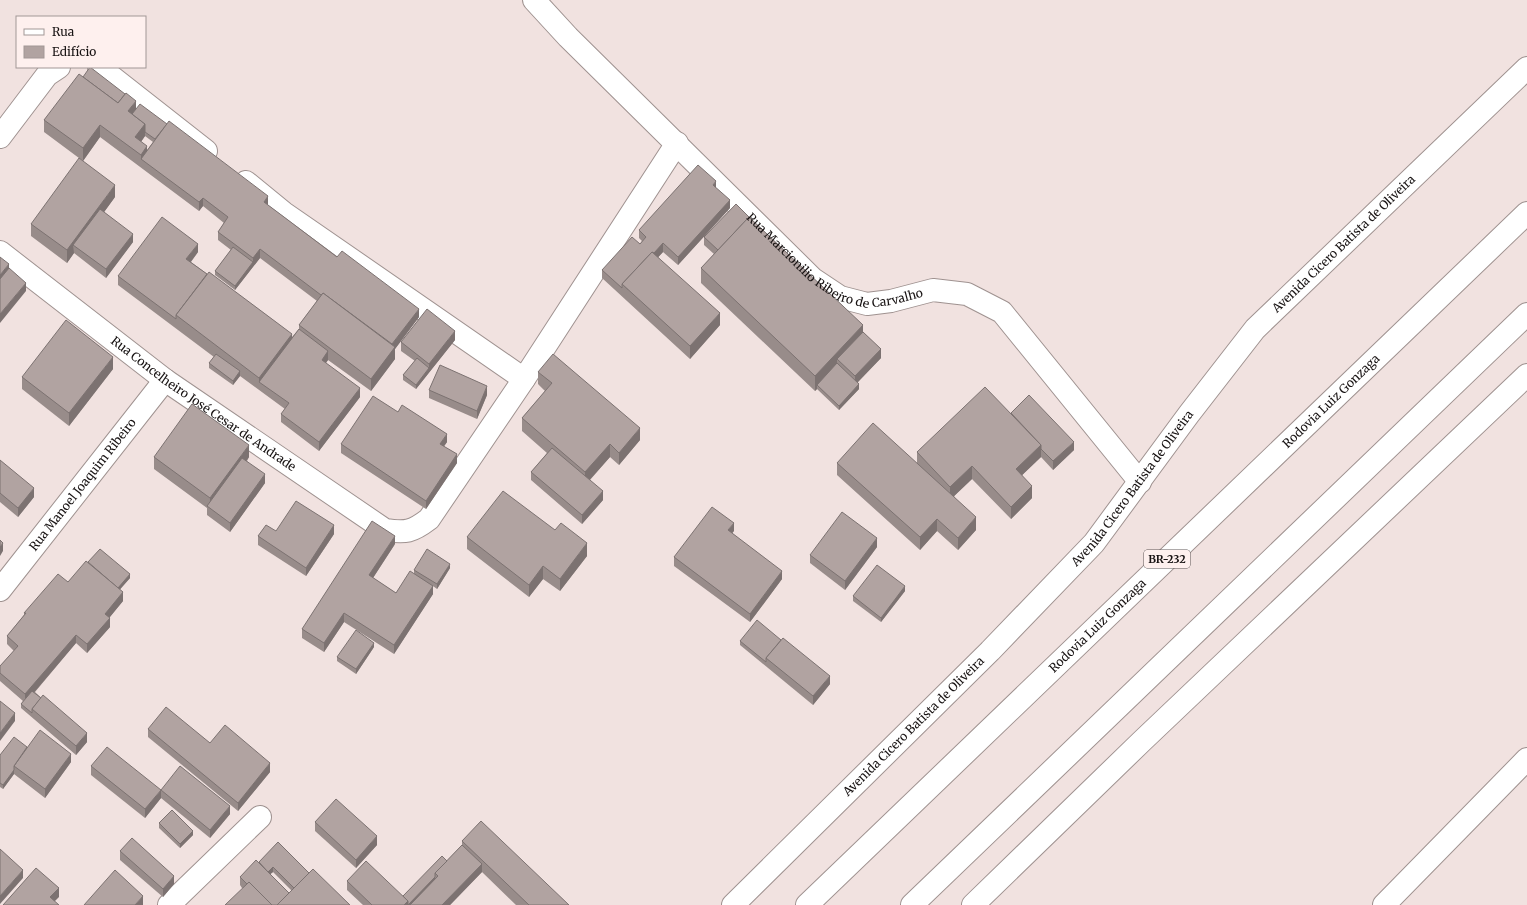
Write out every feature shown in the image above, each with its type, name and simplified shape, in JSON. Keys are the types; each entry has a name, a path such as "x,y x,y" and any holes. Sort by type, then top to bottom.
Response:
{"main road":[{"name":"Rua Marcionilio Ribeiro de Carvalho","path":"534,0 568,37 813,279 840,297 867,304 891,301 933,290 967,294 1002,312 1140,482"},
{"path":"0,136 47,75 58,68"},
{"path":"101,68 284,213 524,379 676,143"},
{"name":"Avenida Cicero Batista de Oliveira","path":"733,905 990,651 1094,543 1189,414 1255,329 1527,68"},
{"name":"Rodovia Luiz Gonzaga","path":"807,905 1527,213"},
{"name":"Rua Concelheiro José Cesar de Andrade","path":"0,252 165,380 385,530 401,532 416,528 429,519 524,379"},
{"path":"912,905 1527,314"},
{"path":"973,905 1152,732 1527,375"},
{"name":"Rua Manoel Joaquim Ribeiro","path":"0,590 165,380"},
{"path":"1384,905 1527,759"},
{"path":"169,905 260,817"}],"building":[{"path":"89,68 91,68 125,94 118,103 83,77"},
{"path":"79,74 118,103 126,93 136,101 128,111 145,124 135,137 147,146 141,155 100,125 83,148 44,120"},
{"path":"140,104 167,124 155,139 145,132 145,124 132,114"},
{"path":"169,121 268,196 264,202 337,257 342,251 419,309 392,344 323,293 321,295 260,249 253,258 218,232 228,217 203,198 199,202 141,159"},
{"path":"79,158 115,185 67,250 31,224"},
{"path":"698,165 716,181 713,185 730,200 678,257 663,243 654,253 652,252 622,284 622,288 602,270 632,237 640,244 646,237 639,230"},
{"path":"736,204 749,217 718,250 704,237"},
{"path":"100,209 133,234 106,269 73,245"},
{"path":"162,217 198,244 186,259 207,274 176,315 176,319 118,276"},
{"path":"749,217 863,325 815,376 701,268"},
{"path":"233,247 253,262 235,286 215,271"},
{"path":"652,252 720,313 690,346 622,284"},
{"path":"0,257 9,264 0,275"},
{"path":"9,268 26,283 0,314 0,279"},
{"path":"209,272 292,334 259,378 176,315"},
{"path":"323,293 395,347 371,379 299,325"},
{"path":"427,309 455,331 429,364 401,342"},
{"path":"66,320 113,357 69,413 22,377"},
{"path":"299,329 328,351 322,360 360,388 319,442 281,414 289,403 259,382"},
{"path":"863,332 881,349 855,376 837,359"},
{"path":"216,354 240,371 233,381 209,363"},
{"path":"553,354 640,428 619,453 610,444 585,472 522,418 552,383 538,372"},
{"path":"417,358 429,368 416,385 403,375"},
{"path":"837,363 859,384 839,406 817,385"},
{"path":"440,365 487,386 477,411 429,390"},
{"path":"985,387 1041,445 1016,469 1032,486 1011,507 972,466 950,487 917,452"},
{"path":"1029,395 1074,442 1053,461 1041,449 1041,445 1011,413"},
{"path":"373,396 398,412 402,405 447,434 440,444 457,454 426,501 341,444"},
{"path":"192,404 249,445 210,498 154,457"},
{"path":"873,423 976,517 958,538 937,519 920,537 837,463"},
{"path":"552,448 603,491 582,515 531,472"},
{"path":"242,458 265,474 230,523 207,506"},
{"path":"0,460 34,488 18,508 0,493"},
{"path":"503,491 555,530 561,523 587,543 560,579 543,566 529,585 467,537"},
{"path":"296,501 334,525 306,568 258,536 266,525 276,531"},
{"path":"712,507 734,523 728,530 782,571 750,614 674,557"},
{"path":"842,512 877,538 845,581 810,555"},
{"path":"372,521 395,536 369,575 396,593 410,571 433,586 394,645 344,613 324,643 302,629"},
{"path":"0,540 3,543 0,547"},
{"path":"100,549 130,574 118,588 88,562"},
{"path":"427,549 450,564 437,584 414,570"},
{"path":"86,561 123,592 105,614 110,618 87,644 76,635 25,694 0,673 0,666 18,646 7,636 26,613 24,613 58,574 68,582"},
{"path":"877,565 905,586 881,618 853,596"},
{"path":"757,620 781,640 766,658 766,662 740,641"},
{"path":"356,630 374,643 356,669 337,657"},
{"path":"783,638 830,676 813,696 766,658"},
{"path":"32,691 41,698 32,709 32,713 21,704"},
{"path":"43,695 87,733 76,746 32,709"},
{"path":"0,701 15,713 0,733"},
{"path":"166,707 210,743 225,725 270,763 238,803 148,729"},
{"path":"40,730 71,754 45,789 14,766"},
{"path":"14,737 27,747 14,766 14,770 3,785 0,783 0,755"},
{"path":"107,747 161,790 145,809 91,766"},
{"path":"180,766 230,806 210,830 161,790"},
{"path":"336,799 377,836 356,860 315,822"},
{"path":"172,810 193,831 180,844 159,823"},
{"path":"481,821 569,905 529,905 462,841"},
{"path":"132,838 174,876 163,889 120,851"},
{"path":"278,842 309,873 294,888 273,867 268,872 259,862"},
{"path":"462,845 482,864 442,905 410,905 438,876 435,873"},
{"path":"0,849 23,870 0,896"},
{"path":"442,856 447,861 435,873 435,877 408,905 408,901 403,896"},
{"path":"256,860 289,893 277,905 272,905 249,882 247,884 240,877"},
{"path":"366,861 408,901 404,905 372,905 347,881"},
{"path":"36,868 59,888 50,897 59,905 3,905"},
{"path":"313,869 350,905 277,905"},
{"path":"115,870 143,896 135,905 84,905"},
{"path":"249,882 272,905 225,905"}]}
